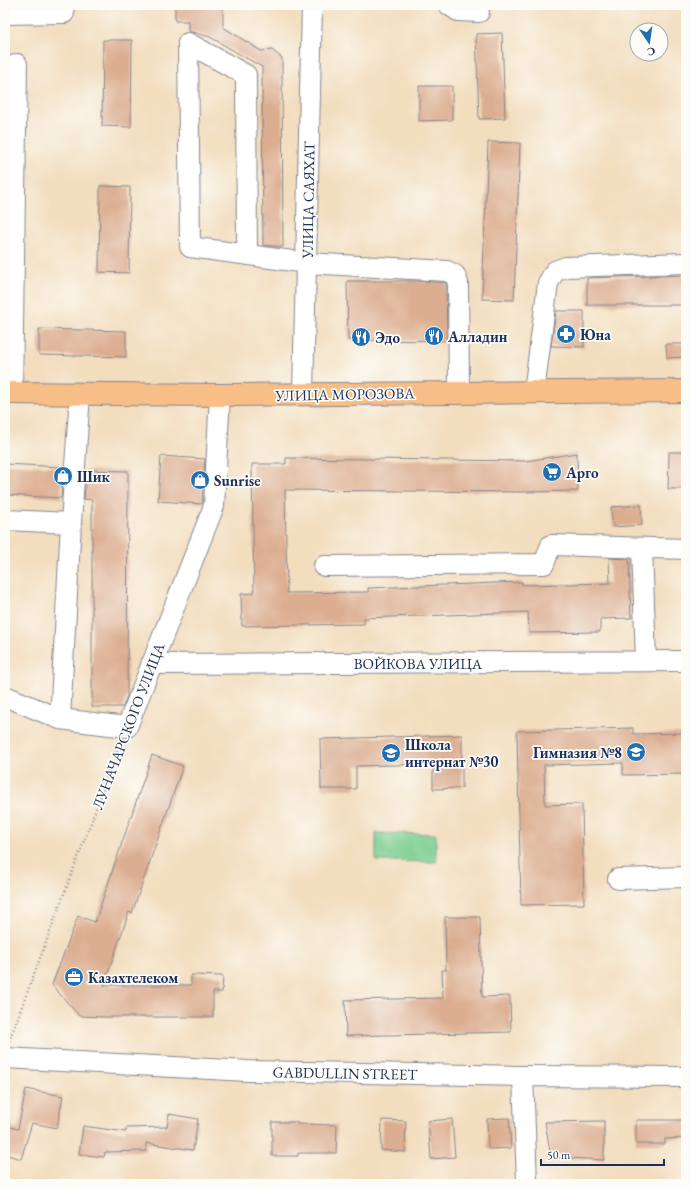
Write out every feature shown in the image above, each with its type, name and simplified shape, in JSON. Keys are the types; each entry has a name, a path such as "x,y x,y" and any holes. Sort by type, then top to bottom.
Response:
{"main road":[{"name":"УЛИЦА МОРОЗОВА","path":"9,393 220,396 686,391"}],"street":[{"name":"УЛИЦА САЯХАТ","path":"303,394 312,5"},
{"path":"449,5 458,11 479,12"},
{"path":"5,14 64,14"},
{"path":"246,254 246,75 188,43 190,247 307,263 447,271 455,275 458,283 459,393"},
{"path":"9,393 9,301 17,64"},
{"path":"534,392 548,283 556,271 566,267 686,263"},
{"path":"60,719 80,394"},
{"name":"ЛУНАЧАРСКОГО УЛИЦА","path":"127,727 150,664 214,506 220,396"},
{"path":"5,520 71,523"},
{"path":"324,566 544,564 551,545 686,549"},
{"path":"642,548 646,661"},
{"name":"ВОЙКОВА УЛИЦА","path":"150,664 686,661"},
{"path":"5,696 60,719 127,727"},
{"path":"618,879 686,877"},
{"name":"GABDULLIN STREET","path":"6,1051 248,1071 523,1076 686,1077"},
{"path":"523,1076 527,1184"}],"path":[{"name":"ЛУНАЧАРСКОГО УЛИЦА","path":"6,1051 127,727"}],"green space":[{"path":"376,833 436,834 436,862 376,861"}],"building":[{"path":"175,5 223,5 223,27 261,51 272,50 282,58 283,247 263,245 262,67 210,37 188,31 188,21 175,21"},
{"path":"502,33 505,118 479,119 476,34"},
{"path":"103,40 132,40 131,127 102,126"},
{"path":"419,86 452,86 452,120 419,121"},
{"path":"488,142 520,143 514,300 482,299"},
{"path":"100,186 130,187 129,273 99,272"},
{"path":"686,275 686,305 587,305 587,278"},
{"path":"347,281 417,281 446,283 447,341 348,340"},
{"path":"556,311 584,311 584,347 551,346"},
{"path":"39,329 126,331 126,357 39,355"},
{"path":"666,344 686,344 686,357 667,358"},
{"path":"669,452 686,452 686,489 668,489"},
{"path":"577,453 578,491 285,490 287,593 368,592 368,588 522,582 522,585 610,583 609,558 629,559 631,618 600,619 600,632 529,633 528,612 364,618 364,624 242,626 241,594 254,593 252,464 286,464 286,458 526,461"},
{"path":"161,456 205,459 202,504 158,501"},
{"path":"5,464 63,467 61,498 5,495"},
{"path":"86,470 128,471 127,696 123,707 92,707 92,500 84,499"},
{"path":"641,505 642,525 613,527 611,507"},
{"path":"633,728 633,734 686,733 686,774 623,775 623,763 544,765 545,805 582,804 584,904 521,905 517,731"},
{"path":"462,735 462,788 433,789 433,764 356,766 356,789 321,789 320,739"},
{"path":"152,755 183,766 132,913 129,912 104,985 191,985 191,975 223,976 222,992 213,992 213,1017 79,1016 52,985 78,916 95,922"},
{"path":"445,917 480,917 482,997 510,996 511,1032 346,1036 345,1000 443,998 442,970 446,970"},
{"path":"26,1089 63,1096 57,1128 32,1123 21,1159 5,1154 5,1134 7,1126 18,1129"},
{"path":"169,1114 198,1119 193,1150 146,1143 146,1151 105,1152 104,1157 79,1154 83,1126 126,1132 126,1128 167,1127"},
{"path":"509,1118 511,1148 488,1149 487,1119"},
{"path":"452,1119 455,1157 431,1159 428,1121"},
{"path":"382,1120 406,1121 405,1152 381,1150"},
{"path":"636,1120 686,1120 686,1138 665,1139 665,1144 636,1144"},
{"path":"604,1121 604,1160 551,1157 545,1122"},
{"path":"272,1122 337,1125 336,1153 298,1153 298,1156 272,1156"}],"place":[{"name":"Юна","path":"566,334"},
{"name":"Алладин","path":"434,336"},
{"name":"Эдо","path":"361,337"},
{"name":"Арго","path":"552,472"},
{"name":"Шик","path":"63,476"},
{"name":"Sunrise","path":"200,480"},
{"name":"Гимназия №8","path":"636,752"},
{"name":"Школа интернат №30","path":"391,753"},
{"name":"Казахтелеком","path":"74,977"}]}
